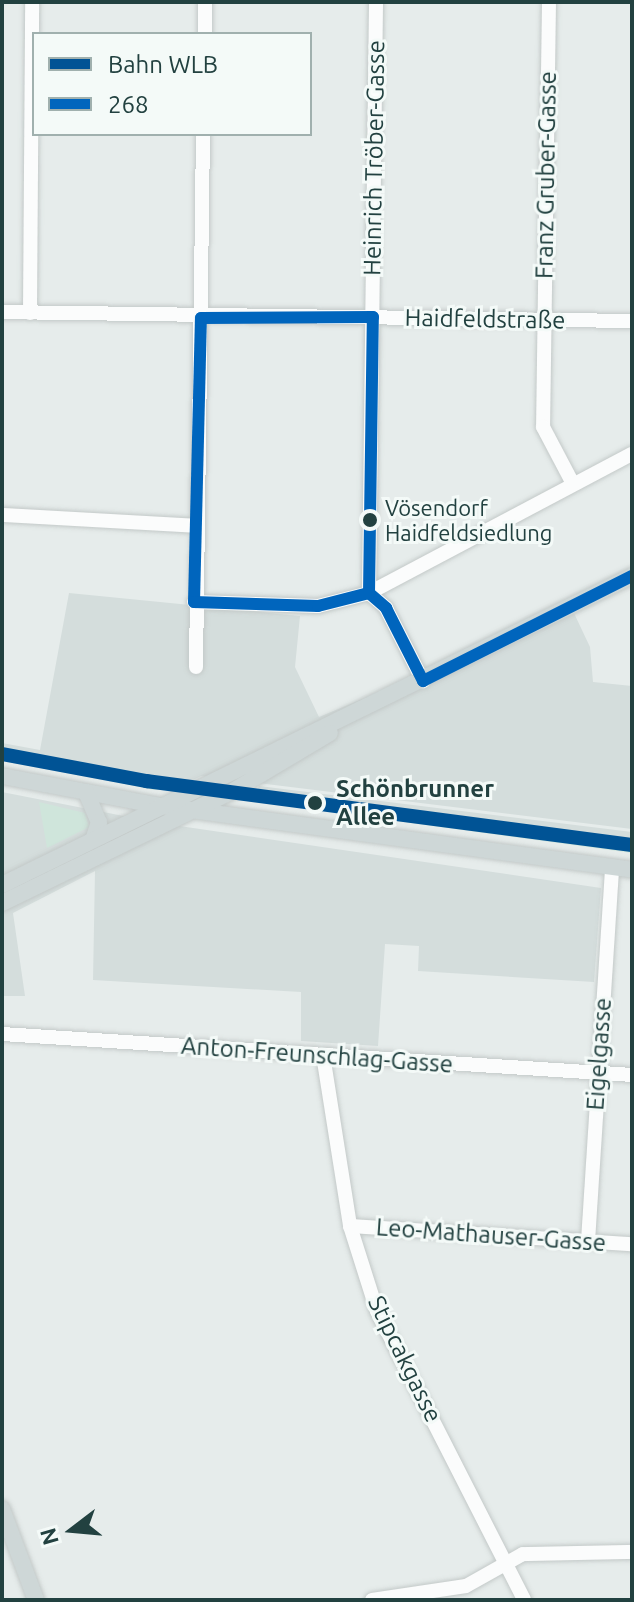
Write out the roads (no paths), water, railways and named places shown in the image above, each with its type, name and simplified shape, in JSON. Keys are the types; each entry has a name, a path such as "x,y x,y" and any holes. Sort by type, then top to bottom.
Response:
{"main road":[{"path":"2,885 94,837 354,716 630,582"},
{"path":"2,903 192,810 354,716"},
{"path":"2,776 161,806 632,870"},
{"path":"86,792 98,817 94,837"},
{"path":"2,1509 36,1600"}],"street":[{"path":"30,313 32,2"},
{"path":"205,2 205,32"},
{"name":"Heinrich Tröber-Gasse","path":"369,593 376,2"},
{"name":"Franz Gruber-Gasse","path":"549,2 543,427 573,484"},
{"path":"196,667 194,602 203,136"},
{"name":"Haidfeldstraße","path":"2,312 201,318 632,321"},
{"path":"194,602 318,606 369,593 632,454"},
{"path":"2,515 197,526"},
{"path":"369,593 386,608 423,681"},
{"name":"Eigelgasse","path":"588,1241 612,867"},
{"name":"Anton-Freunschlag-Gasse","path":"2,1034 632,1075"},
{"name":"Stipcakgasse","path":"323,1055 350,1226 377,1311 524,1600"},
{"name":"Leo-Mathauser-Gasse","path":"350,1226 632,1244"},
{"path":"372,1600 466,1586 538,1552 632,1552"}],"rail line":[{"name":"WLB","path":"2,754 146,781 632,845"}],"place":[{"name":"Vösendorf Haidfeldsiedlung","path":"370,520"},
{"name":"Schönbrunner Allee","path":"315,803"}]}
